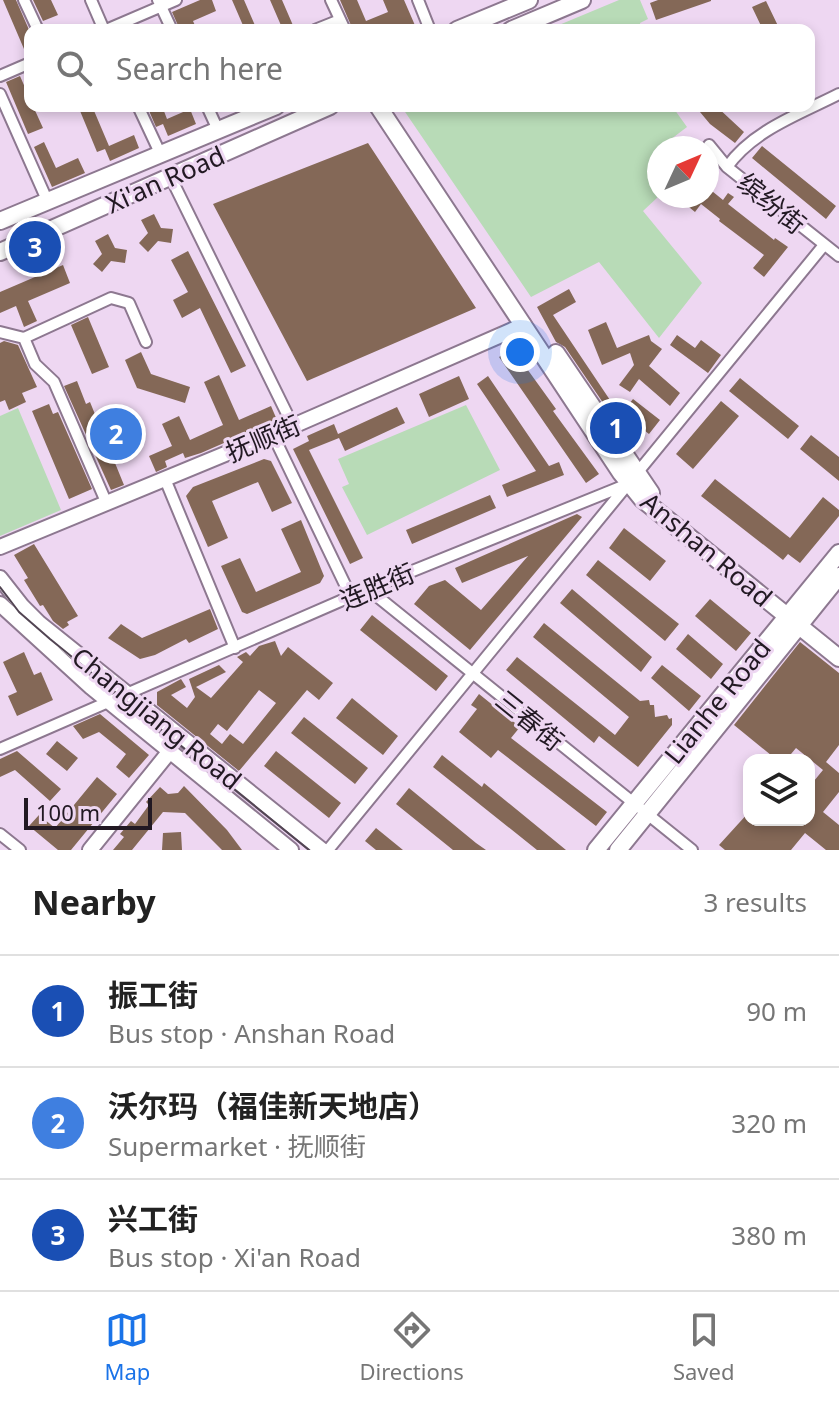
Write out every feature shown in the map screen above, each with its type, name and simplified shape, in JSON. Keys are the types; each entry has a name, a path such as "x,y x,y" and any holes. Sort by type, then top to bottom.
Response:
{"main road":[{"path":"468,24 502,5 528,0"},
{"path":"525,24 582,0"},
{"path":"0,221 262,112"},
{"name":"Xi'an Road","path":"0,252 316,112"},
{"name":"Anshan Road","path":"382,112 524,325 634,479"},
{"name":"Anshan Road","path":"394,112 634,479 642,499 839,645"},
{"name":"抚顺街","path":"0,547 273,435 524,325"},
{"name":"Lianhe Road","path":"618,850 796,616 839,553"},
{"name":"Lianhe Road","path":"596,850 796,616 839,576"},
{"name":"Changjiang Road","path":"0,578 39,623 325,850"},
{"name":"Changjiang Road","path":"0,604 45,648 110,703 291,850"},
{"name":"Anshan Road","path":"796,616 839,658"},
{"path":"90,850 170,751"}],"street":[{"path":"24,0 35,24"},
{"path":"91,0 102,24"},
{"path":"117,24 159,3 176,0"},
{"path":"331,0 343,24"},
{"path":"418,0 428,24"},
{"path":"159,3 169,24"},
{"path":"0,76 24,66"},
{"path":"0,94 47,200"},
{"path":"815,107 839,94"},
{"path":"141,112 160,153"},
{"path":"210,112 218,130"},
{"path":"727,167 736,153 755,138 805,112"},
{"name":"缤纷街","path":"719,157 727,167 839,256"},
{"path":"170,176 293,426"},
{"path":"325,850 824,245"},
{"path":"0,332 24,338 111,298 129,303 146,342"},
{"path":"24,338 35,364 54,382 107,504"},
{"path":"273,435 351,597"},
{"path":"165,479 235,648"},
{"name":"连胜街","path":"110,703 368,589 634,479"},
{"name":"三春街","path":"368,589 692,850"},
{"path":"0,749 110,703"},
{"path":"0,834 20,850"}],"green space":[{"path":"619,0 640,0 648,19 640,24 561,24"},
{"path":"405,112 676,112 687,127 675,136 647,136 647,207 643,211 702,283 659,338 599,262 531,297"},
{"path":"466,405 500,470 367,535 342,487 349,484 338,459"},
{"path":"18,408 61,510 0,536 0,416"}],"building":[{"path":"3,0 16,0 26,24 24,24 24,49"},
{"path":"33,0 51,0 58,15 43,21"},
{"path":"200,0 212,0 216,11 193,21 194,24 177,24 172,12"},
{"path":"232,0 244,0 254,24 242,24"},
{"path":"270,0 282,0 292,24 280,24"},
{"path":"340,0 357,0 366,21 388,12 383,0 404,0 414,24 350,24"},
{"path":"658,0 711,1 656,20 650,3"},
{"path":"766,1 777,24 760,24 752,7"},
{"path":"20,76 24,85 24,112 36,112 43,128 28,134 6,82"},
{"path":"80,112 95,112 109,146 134,135 139,148 110,161 105,149 97,152"},
{"path":"150,112 164,112 167,119 191,112 196,124 168,136 163,124 156,127"},
{"path":"700,112 722,112 744,132 735,143"},
{"path":"44,142 56,168 78,158 85,173 52,187 34,147"},
{"path":"368,143 476,308 307,381 213,204"},
{"path":"762,146 836,206 826,219 752,158"},
{"path":"728,193 734,197 728,204 774,240 788,247 764,277 753,268 764,255 706,208 719,208 719,197 723,200"},
{"path":"154,214 161,228 173,229 171,243 158,241 148,252 139,243 148,233 141,220"},
{"path":"108,234 115,248 127,250 125,263 111,261 102,272 93,264 102,254 95,241"},
{"path":"188,251 246,366 231,373 200,308 182,318 173,300 188,292 171,260"},
{"path":"63,265 70,283 28,301 37,321 24,327 16,306 0,313 0,292"},
{"path":"569,289 576,302 553,315 616,409 610,413 565,347 556,342 537,307"},
{"path":"88,317 109,367 92,374 71,325"},
{"path":"606,322 617,348 649,335 651,341 662,349 649,366 680,393 670,406 639,379 630,392 619,385 634,365 630,353 602,365 588,330"},
{"path":"677,335 695,348 701,340 721,355 708,373 670,345"},
{"path":"4,341 18,345 37,387 22,393 26,402 9,410 5,400 0,402 0,343"},
{"path":"512,348 599,474 586,483 499,357"},
{"path":"141,352 151,374 190,387 185,403 137,388 125,360"},
{"path":"219,375 239,420 271,406 277,420 201,453 185,458 183,453 165,461 167,467 156,472 149,456 172,446 162,424 179,416 190,440 223,425 204,382"},
{"path":"459,376 469,399 429,417 419,394"},
{"path":"488,376 549,466 559,462 564,475 507,497 502,485 536,471 477,384"},
{"path":"740,378 799,426 788,439 729,391"},
{"path":"77,381 86,404 90,402 124,485 111,490 64,386"},
{"path":"633,399 660,420 649,434 622,413"},
{"path":"721,401 739,416 693,469 676,454"},
{"path":"49,404 53,414 58,412 92,489 69,499 32,411"},
{"path":"397,407 405,423 345,451 339,438 309,450 363,558 350,564 293,449 309,441 307,436 334,424 338,434"},
{"path":"811,435 839,457 839,481 800,449"},
{"path":"264,459 271,461 292,503 272,512 258,482 212,501 228,538 208,547 186,496 193,487"},
{"path":"715,479 790,538 823,497 839,510 839,516 800,563 788,554 783,560 701,496"},
{"path":"490,495 496,508 412,544 406,530"},
{"path":"577,514 582,517 470,650 414,604 429,586 445,580 481,610 528,556 462,583 455,568"},
{"path":"301,520 324,576 320,583 247,614 242,612 221,566 240,558 256,592 301,572 281,529"},
{"path":"624,528 666,561 650,581 609,548"},
{"path":"34,544 78,616 67,622 69,625 63,629 53,621 43,605 40,606 24,580 28,578 14,555"},
{"path":"598,560 679,624 665,641 586,575"},
{"path":"572,589 652,657 641,672 560,603"},
{"path":"710,599 751,633 736,651 695,616"},
{"path":"210,609 218,629 189,643 186,639 155,655 140,659 108,638 121,624 142,638"},
{"path":"372,615 448,676 436,691 360,630"},
{"path":"544,623 640,701 649,700 650,705 654,705 655,717 667,715 669,719 672,718 672,725 638,767 599,736 594,743 506,670 517,657 615,735 629,717 533,637"},
{"path":"688,634 723,664 711,679 676,649"},
{"path":"275,641 281,656 288,647 333,683 319,700 307,690 239,771 157,705 157,692 181,679 186,687 171,695 187,708 195,697 189,679 219,665 226,672 196,687 211,698 243,662 237,657 246,652 250,656 259,646","holes":["259,690 276,703 243,744 230,734 222,744 210,734 218,724 227,731"]},
{"path":"800,642 839,673 839,745 826,762 839,773 839,792 823,812 839,825 839,850 826,850 805,833 791,850 725,850 719,845 743,819 743,826 815,826 815,780 823,770 815,763 815,754 803,754 796,748 791,754 770,754 734,725"},
{"path":"24,652 34,675 41,672 53,700 17,716 8,696 17,692 3,662"},
{"path":"662,665 701,696 689,711 651,678"},
{"path":"479,694 520,727 511,738 607,812 596,826 498,750 491,758 459,732 477,709 471,705"},
{"path":"352,698 398,736 383,755 336,718"},
{"path":"100,714 149,755 129,778 116,767 126,754 99,732 83,739 73,726"},
{"path":"304,717 368,768 355,784 291,733"},
{"path":"57,741 78,758 67,771 46,754"},
{"path":"17,751 61,789 50,801 15,770 0,777 0,759"},
{"path":"276,751 341,803 329,818 264,766"},
{"path":"442,755 482,787 484,783 566,850 537,850 433,767"},
{"path":"97,777 117,794 71,850 58,850 29,826 39,815 55,828"},
{"path":"184,786 242,850 222,850 185,813 163,812 132,850 113,850 124,837 120,834 131,821 135,824 149,805 146,802 160,787 168,794 178,793"},
{"path":"409,788 486,850 453,850 396,804"},
{"path":"376,828 403,850 376,850 365,841"},
{"path":"181,832 182,850 162,850 163,833"}],"tram line":[{"path":"0,587 19,612 50,639 309,850"}],"place":[{"name":"兴工街","path":"35,247"},
{"name":"振工街","path":"616,428"},
{"name":"沃尔玛（福佳新天地店）","path":"116,434"}]}
